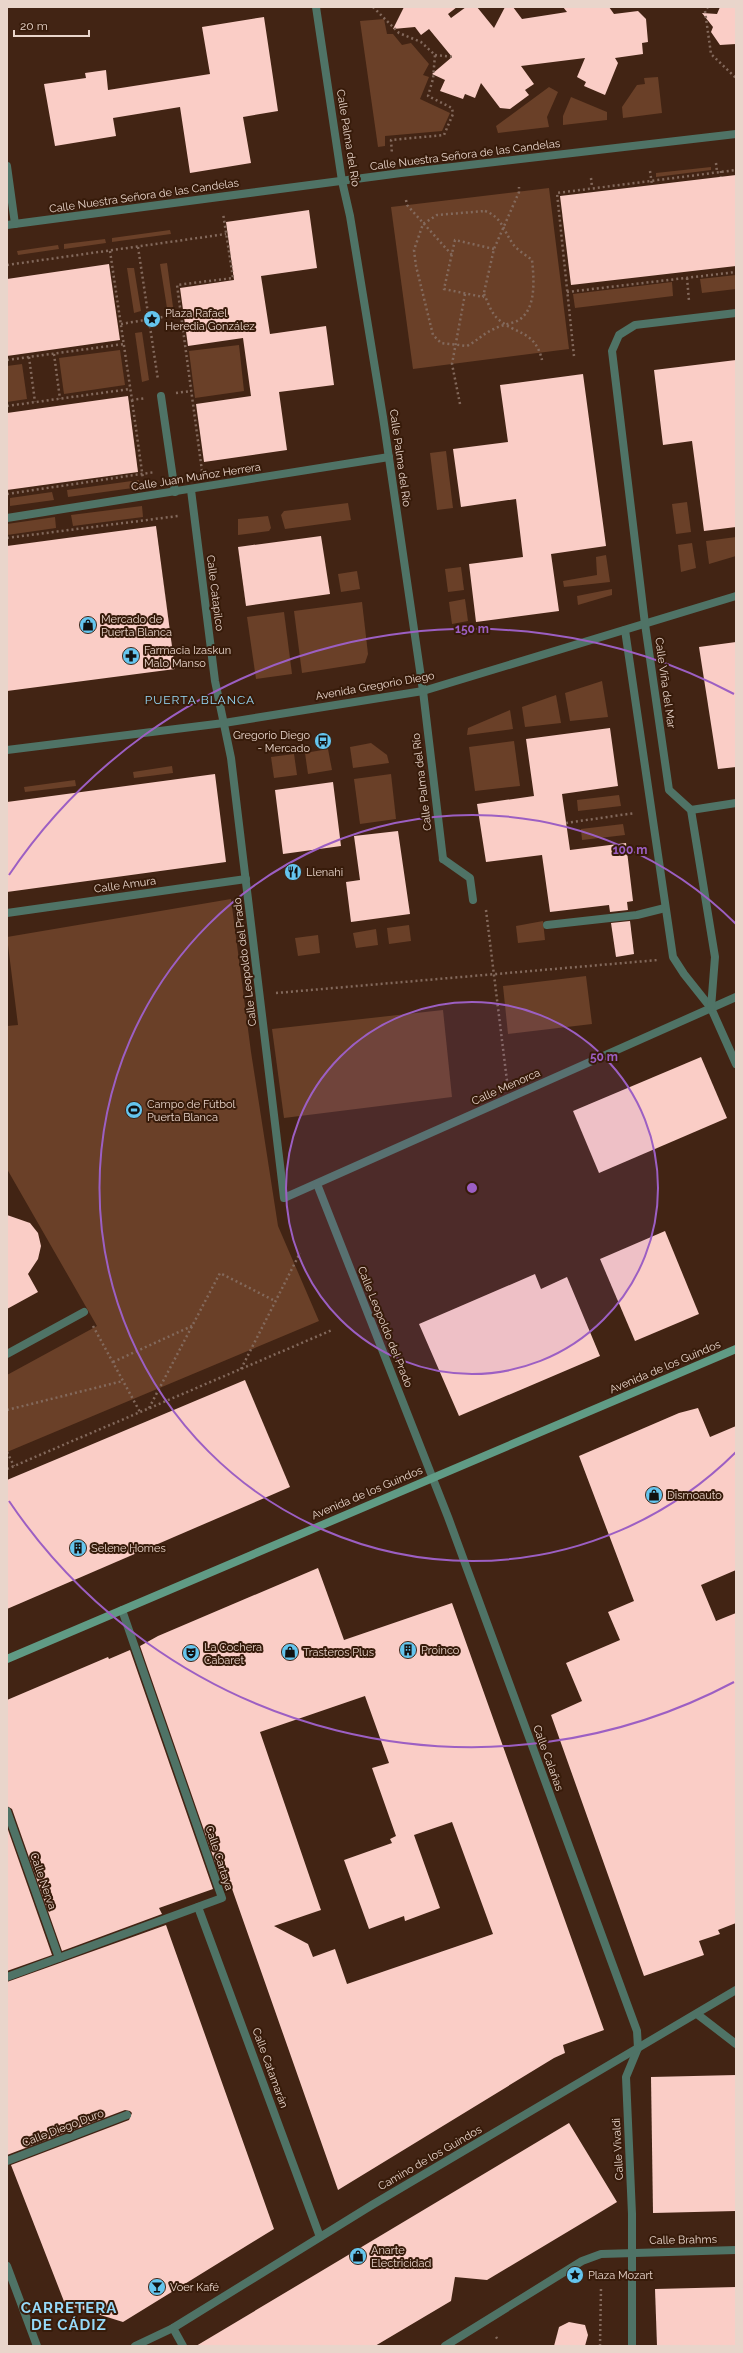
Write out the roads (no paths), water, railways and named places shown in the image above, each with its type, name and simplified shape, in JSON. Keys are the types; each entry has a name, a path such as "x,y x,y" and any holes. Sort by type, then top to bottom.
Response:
{"main road":[{"name":"Avenida de los Guindos","path":"7,1659 736,1349"}],"street":[{"name":"Calle Palma del Río","path":"316,7 342,181 350,216 389,457 423,691 443,859 470,878 473,900"},
{"name":"Calle Nuestra Señora de las Candelas","path":"11,225 342,181 736,134"},
{"path":"7,166 11,225"},
{"name":"Calle Viña del Mar","path":"691,810 669,790 645,624 612,351 619,334 635,325 736,313"},
{"path":"161,396 175,492"},
{"name":"Calle Juan Muñoz Herrera","path":"7,518 191,490 389,457"},
{"name":"Calle Catapilco","path":"191,490 216,681 224,723"},
{"name":"Avenida Gregorio Diego","path":"7,750 224,723 423,691 736,596"},
{"path":"625,630 673,957 684,974 711,1008 736,1064"},
{"name":"Calle Leopoldo del Prado","path":"224,723 231,758 284,1198"},
{"path":"711,1008 715,957 691,810 736,803"},
{"name":"Calle Amura","path":"7,913 246,879"},
{"path":"547,925 637,915 665,908"},
{"name":"Calle Menorca","path":"284,1198 736,997"},
{"name":"Calle Leopoldo del Prado","path":"317,1184 432,1477"},
{"path":"7,1354 84,1312"},
{"name":"Calle Calañas","path":"432,1477 637,2031 638,2048"},
{"name":"Calle Cartaya","path":"7,1977 222,1898 122,1610"},
{"name":"Calle Nerva","path":"7,1812 59,1958"},
{"name":"Calle Catamarán","path":"198,1907 320,2237"},
{"name":"Camino de los Guindos","path":"136,2346 174,2328 320,2237 736,1990"},
{"path":"697,2014 736,2044"},
{"name":"Calle Vivaldi","path":"630,2252 632,2214 626,2077 638,2048"},
{"name":"Calle Diego Duro","path":"7,2161 126,2115"},
{"name":"Calle Brahms","path":"630,2252 736,2250"},
{"path":"445,2346 582,2261 601,2254 630,2252 632,2346"},
{"path":"7,2266 37,2346"},
{"path":"174,2328 183,2346"}],"place":[{"name":"Plaza Rafael Heredia González","path":"152,319"},
{"name":"Mercado de Puerta Blanca","path":"88,625"},
{"name":"Farmacia Izaskun Malo Manso","path":"131,656"},
{"name":"Gregorio Diego - Mercado","path":"323,741"},
{"name":"Llenahi","path":"293,872"},
{"name":"Campo de Fútbol Puerta Blanca","path":"134,1110"},
{"name":"Dismoauto","path":"654,1495"},
{"name":"Selene Homes","path":"78,1548"},
{"name":"Proinco","path":"408,1650"},
{"name":"Trasteros Plus","path":"290,1652"},
{"name":"La Cochera Cabaret","path":"191,1653"},
{"name":"Anarte Electricidad","path":"358,2256"},
{"name":"Plaza Mozart","path":"575,2275"},
{"name":"Voer Kafé","path":"157,2287"}],"district":[{"name":"PUERTA BLANCA","path":"200,700"},
{"name":"CARRETERA DE CÁDIZ","path":"69,2316"}]}
